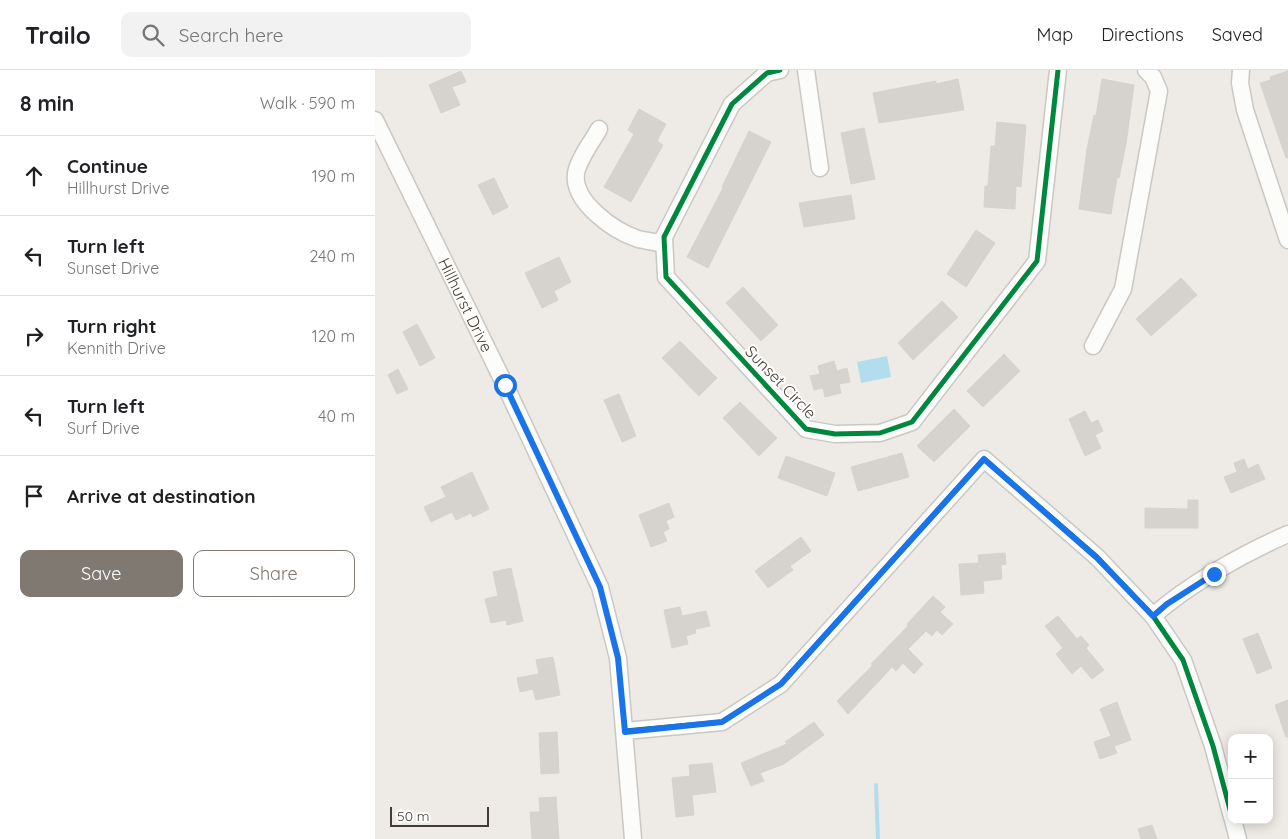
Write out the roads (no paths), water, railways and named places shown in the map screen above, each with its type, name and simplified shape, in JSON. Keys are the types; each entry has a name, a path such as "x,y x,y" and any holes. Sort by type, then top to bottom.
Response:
{"street":[{"name":"Sunset Circle","path":"780,70 767,73 732,104 664,237 666,277 807,429 835,434 880,433 912,422 1037,261 1058,70"},
{"path":"806,70 820,168"},
{"path":"1093,346 1123,289 1159,91 1153,77 1146,70"},
{"path":"1241,70 1240,83 1245,110 1288,240"},
{"name":"Hillhurst Drive","path":"375,120 505,385 600,587 618,658 633,839"},
{"path":"599,129 579,164 576,174 579,192 589,208 610,225 636,238 665,244"},
{"path":"625,732 722,722 781,684 984,459 1097,558 1153,616 1183,660 1213,746 1228,803"},
{"path":"1153,616 1167,604 1260,546 1288,534"},
{"path":"1234,824 1238,839"}],"water":[{"path":"887,356 891,377 861,383 857,362"}],"waterway":[{"path":"876,785 878,839"}]}
